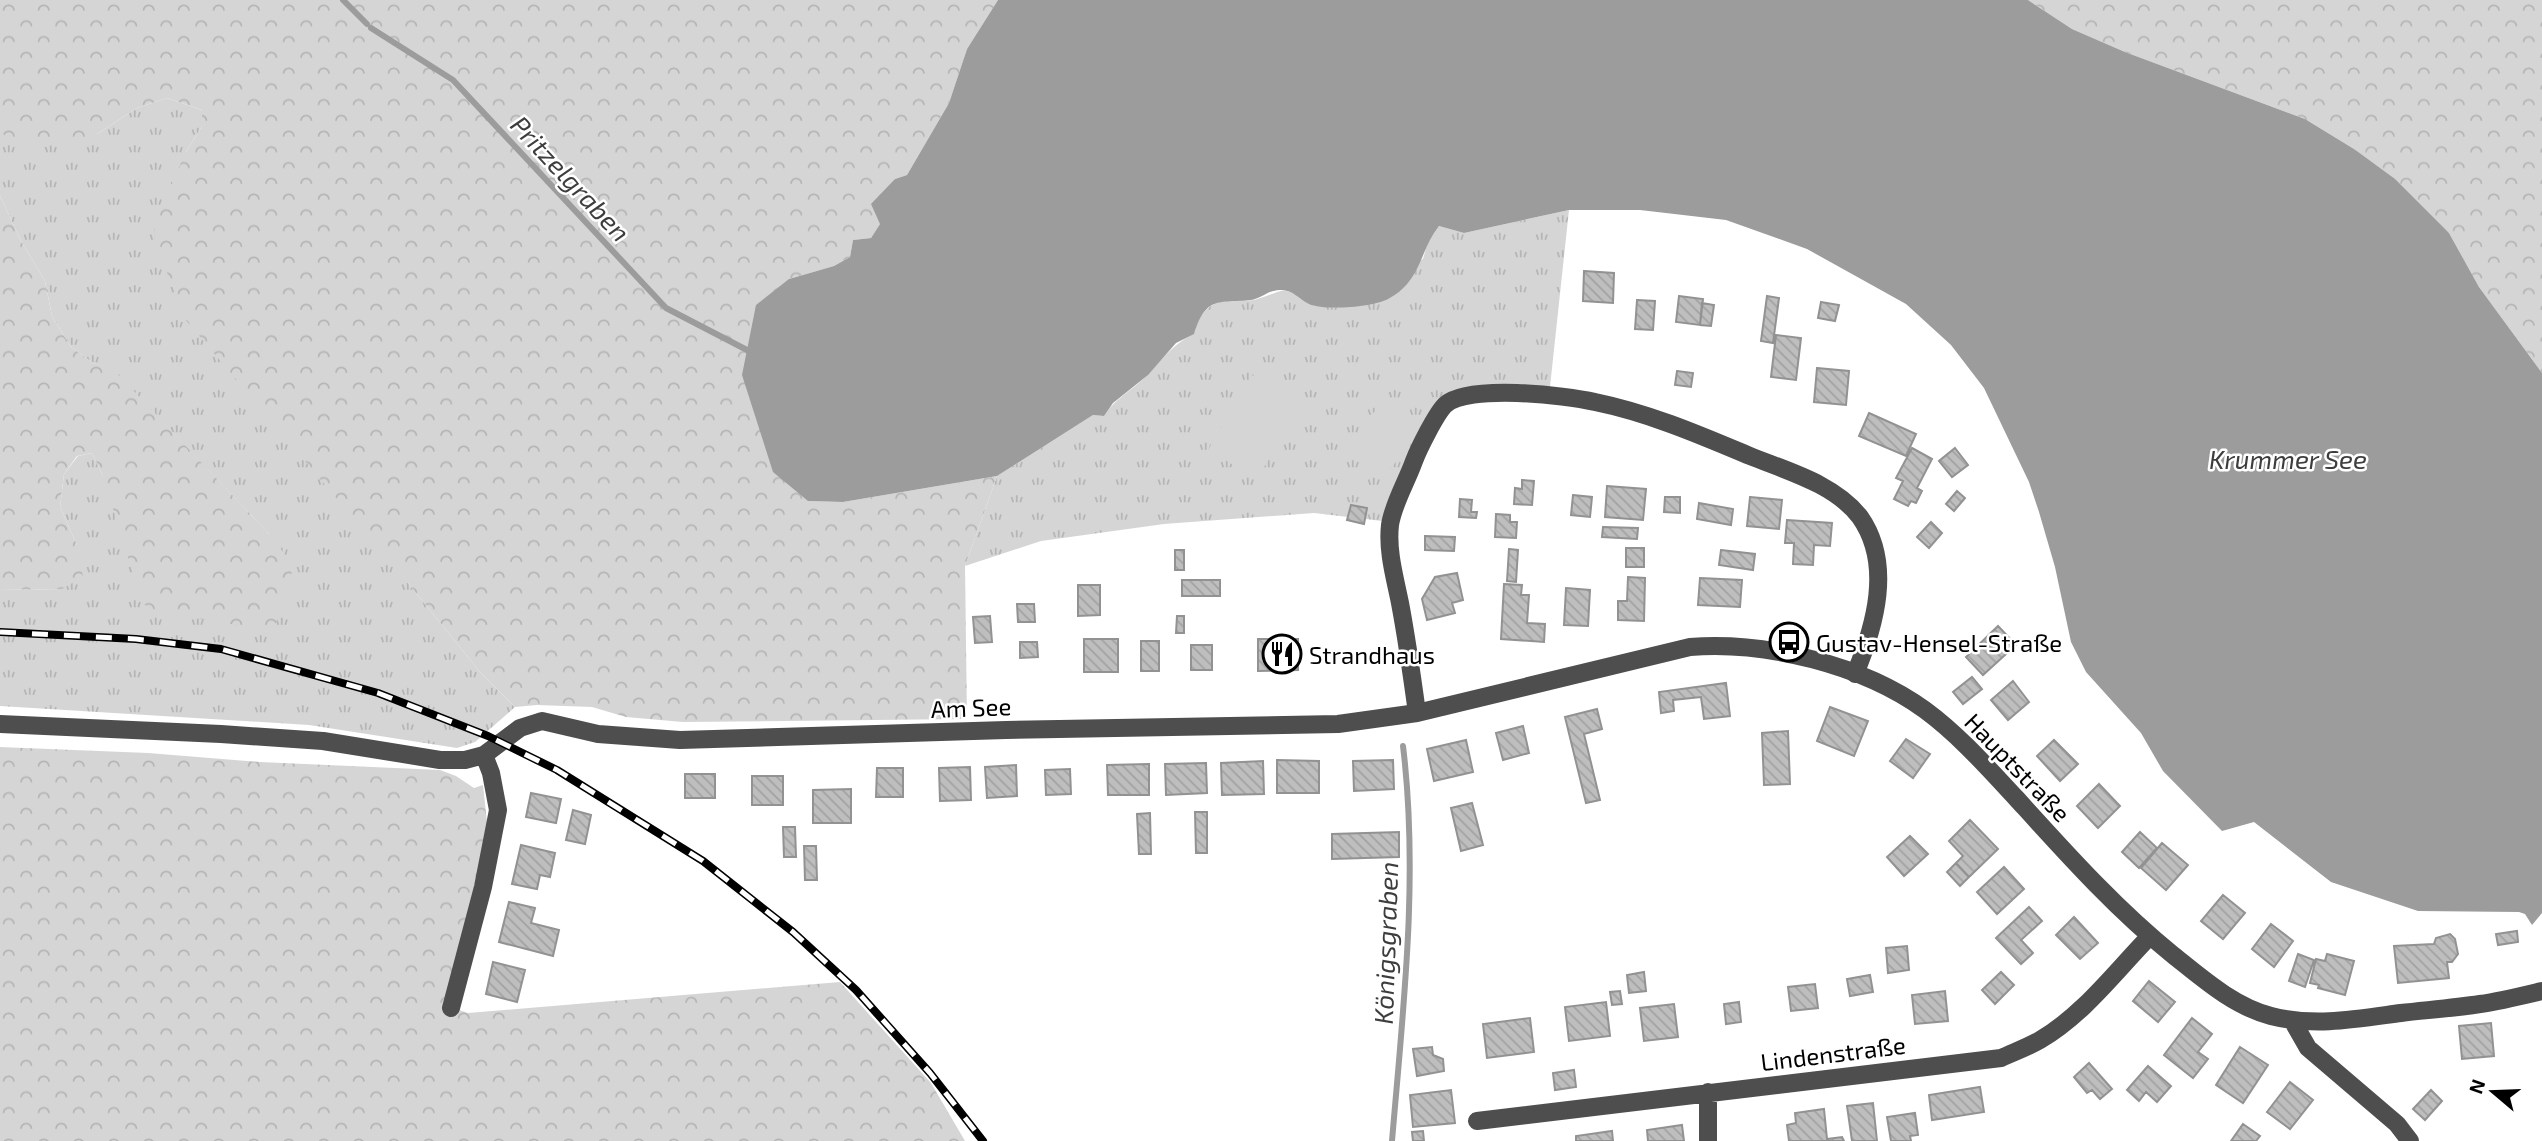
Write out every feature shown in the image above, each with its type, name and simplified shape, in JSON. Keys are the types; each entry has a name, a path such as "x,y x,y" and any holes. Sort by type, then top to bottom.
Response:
{"street":[{"path":"1417,713 1411,663 1389,545 1391,522 1419,449 1444,406 1457,398 1482,393 1594,401 1636,412 1696,433 1810,480 1839,497 1859,517 1874,544 1878,574 1877,606 1870,637 1855,674"},
{"name":"Hauptstraße","path":"1417,713 1690,647 1750,647 1792,655 1855,674 1892,689 1939,722 1990,770 2116,906 2214,988 2246,1006 2268,1015 2317,1023 2481,1004 2542,991"},
{"name":"Am See","path":"484,755 520,728 542,721 598,734 680,740 1338,724 1417,713"},
{"path":"0,724 323,741 440,760 465,760 484,755 491,773 498,810 483,887 451,1008"},
{"name":"Lindenstraße","path":"1477,1121 2001,1058 2040,1041 2066,1021 2103,987 2150,936"},
{"path":"2292,1020 2308,1048 2397,1124 2410,1141"},
{"path":"1708,1092 1708,1141"}],"green space":[{"path":"0,0 998,0 967,49 949,103 907,175 895,179 880,224 871,238 853,240 850,257 834,266 789,279 808,501 843,502 997,476 965,566 967,719 683,722 626,717 592,707 515,707 480,672 185,319 155,242 154,222 186,152 202,126 202,110 167,98 137,108 97,134 65,146 14,144 0,131"},
{"path":"2028,0 2542,0 2542,373 2479,287 2449,233 2354,149 2305,119 2125,52 2072,29"},
{"path":"167,98 202,110 202,126 186,152 408,583 480,672 515,707 475,742 457,748 309,725 0,706 0,590 62,589 77,545 60,507 64,474 78,456 92,453 103,476 270,535 113,370 93,363 71,347 52,316 45,281 21,241 0,196 0,131 97,134 137,108"},
{"path":"0,196 21,241 45,281 52,316 71,347 93,363 113,369 270,535 292,564 291,583 276,623 262,629 156,612 142,603 103,476 92,453 77,456 64,474 60,507 77,545 83,577 62,589 0,590"},
{"path":"1569,210 1549,396 1444,406 1391,522 1314,513 1164,524 1041,541 965,566 997,476 1093,415 1104,416 1114,403 1143,380 1169,352 1193,334 1204,313 1214,304 1228,300 1254,300 1287,291 1310,304 1423,259 1429,238 1439,226 1464,233"},
{"path":"1252,375 1301,404 1257,479 1208,450"},
{"path":"1384,405 1402,420 1408,436 1392,468 1357,451 1373,413"},
{"path":"0,747 440,770 456,776 474,788 483,785 488,832 444,1005 468,1013 840,982 931,1083 965,1141 0,1141"}],"water":[{"name":"Krummer See","path":"998,0 2028,0 2072,29 2125,52 2305,119 2354,149 2395,179 2449,233 2479,287 2542,373 2542,913 2532,925 2525,914 2519,912 2418,911 2331,882 2254,822 2222,831 2163,771 2141,733 2086,672 2071,642 2055,567 2029,482 1984,388 1951,345 1906,304 1807,249 1726,220 1640,210 1569,210 1464,233 1439,226 1408,284 1381,302 1349,307 1316,306 1281,290 1255,299 1222,302 1209,307 1203,313 1194,334 1176,343 1148,375 1113,403 1104,416 1093,415 997,476 843,502 808,501 773,472 742,375 756,305 789,279 834,266 850,257 853,240 871,238 880,224 871,204 895,179 907,175 949,103 967,49"}],"building":[{"path":"1584,271 1614,273 1613,303 1583,301"},
{"path":"1679,296 1703,299 1700,325 1676,322"},
{"path":"1767,296 1779,298 1773,343 1761,341"},
{"path":"1637,300 1655,301 1653,330 1635,329"},
{"path":"1821,302 1839,305 1835,321 1818,318"},
{"path":"1702,303 1714,305 1711,326 1700,325"},
{"path":"1776,335 1801,338 1796,380 1771,377"},
{"path":"1817,368 1849,371 1846,405 1814,402"},
{"path":"1677,371 1693,373 1691,387 1675,385"},
{"path":"1869,413 1916,434 1906,456 1859,436"},
{"path":"1912,448 1932,459 1917,488 1922,491 1916,503 1911,501 1908,506 1894,499 1903,481 1896,478"},
{"path":"1955,448 1968,465 1952,477 1939,461"},
{"path":"1522,480 1534,481 1532,505 1514,504 1515,488 1522,489"},
{"path":"1607,486 1646,489 1643,520 1605,517"},
{"path":"1957,491 1965,498 1954,511 1946,504"},
{"path":"1573,495 1592,497 1590,517 1571,515"},
{"path":"1665,497 1680,497 1680,513 1664,512"},
{"path":"1750,497 1782,500 1779,529 1747,526"},
{"path":"1460,499 1472,500 1471,512 1477,512 1476,518 1459,517"},
{"path":"1699,503 1733,509 1731,525 1697,519"},
{"path":"1351,505 1367,508 1364,524 1347,520"},
{"path":"1496,514 1510,515 1510,522 1517,522 1516,538 1495,537"},
{"path":"1787,520 1832,523 1830,546 1814,545 1813,565 1793,564 1794,543 1785,543"},
{"path":"1931,522 1942,533 1929,548 1917,537"},
{"path":"1603,527 1638,528 1637,539 1602,537"},
{"path":"1425,536 1455,537 1454,551 1425,550"},
{"path":"1626,548 1644,548 1644,567 1626,567"},
{"path":"1509,549 1518,550 1516,582 1507,581"},
{"path":"1175,550 1184,550 1184,570 1175,570"},
{"path":"1721,550 1755,554 1753,570 1719,565"},
{"path":"1457,573 1463,600 1452,603 1455,613 1427,620 1422,599 1435,577"},
{"path":"1628,577 1645,578 1644,621 1618,620 1618,601 1627,601"},
{"path":"1700,578 1742,580 1740,607 1698,605"},
{"path":"1182,580 1220,580 1220,596 1182,596"},
{"path":"1504,584 1522,585 1521,595 1529,595 1527,623 1545,624 1544,642 1501,639"},
{"path":"1078,585 1100,585 1100,615 1078,616"},
{"path":"1566,588 1590,590 1588,626 1564,625"},
{"path":"1017,604 1034,604 1035,622 1018,622"},
{"path":"990,616 992,642 975,643 973,617"},
{"path":"1177,616 1184,616 1184,633 1176,633"},
{"path":"1998,626 2016,645 1983,675 1966,657"},
{"path":"1084,639 1118,639 1118,672 1084,672"},
{"path":"1258,639 1298,639 1298,670 1258,671"},
{"path":"1141,641 1159,641 1159,671 1141,671"},
{"path":"1020,642 1037,642 1038,657 1020,658"},
{"path":"1191,645 1212,645 1212,670 1191,670"},
{"path":"1972,677 1982,689 1963,704 1953,692"},
{"path":"2013,681 2029,702 2008,720 1991,700"},
{"path":"1726,683 1730,716 1704,719 1701,697 1673,700 1674,711 1661,713 1659,692"},
{"path":"1830,707 1868,721 1854,756 1817,741"},
{"path":"1597,709 1602,729 1584,734 1600,800 1586,803 1565,717"},
{"path":"1523,726 1529,753 1503,760 1496,733"},
{"path":"1788,731 1790,784 1764,785 1762,733"},
{"path":"1906,739 1930,754 1913,778 1890,761"},
{"path":"1466,740 1473,772 1434,781 1427,749"},
{"path":"2054,740 2078,764 2060,781 2037,756"},
{"path":"1277,760 1319,761 1319,793 1277,793"},
{"path":"1393,760 1394,789 1354,791 1353,761"},
{"path":"1263,761 1264,794 1222,795 1221,763"},
{"path":"1206,763 1207,793 1166,795 1165,764"},
{"path":"1149,764 1149,795 1108,795 1107,765"},
{"path":"1016,765 1017,796 987,798 985,767"},
{"path":"970,767 971,800 940,801 939,768"},
{"path":"877,768 903,768 903,797 876,797"},
{"path":"1070,769 1071,794 1046,795 1045,770"},
{"path":"685,774 715,774 715,798 685,798"},
{"path":"752,776 783,776 783,805 752,805"},
{"path":"2099,784 2120,806 2098,828 2077,806"},
{"path":"851,789 851,823 813,823 813,790"},
{"path":"531,793 561,799 556,823 526,817"},
{"path":"1472,803 1483,845 1461,851 1451,808"},
{"path":"573,810 591,815 585,844 566,840"},
{"path":"1195,812 1207,812 1207,853 1196,853"},
{"path":"1150,813 1151,854 1139,854 1137,814"},
{"path":"1970,820 1998,849 1969,877 1956,863 1963,856 1949,841"},
{"path":"783,827 795,827 796,857 784,857"},
{"path":"1399,832 1399,857 1332,859 1332,834"},
{"path":"2140,832 2157,848 2139,868 2122,852"},
{"path":"1910,836 1928,854 1904,876 1887,857"},
{"path":"2162,843 2188,865 2166,890 2141,868"},
{"path":"521,845 555,853 550,877 540,875 537,889 512,884"},
{"path":"804,846 816,846 817,880 805,880"},
{"path":"1956,863 1969,877 1960,886 1947,872"},
{"path":"2004,867 2024,889 1997,914 1977,892"},
{"path":"2223,895 2245,913 2223,939 2201,921"},
{"path":"509,902 535,908 531,923 559,930 553,956 499,942"},
{"path":"2029,907 2042,921 2021,940 2033,953 2021,964 1996,938"},
{"path":"2074,917 2098,943 2080,959 2056,935"},
{"path":"2271,924 2293,941 2274,967 2252,949"},
{"path":"2517,931 2518,942 2498,945 2496,934"},
{"path":"2450,934 2455,939 2458,954 2452,962 2447,962 2449,978 2398,983 2394,946 2434,944 2436,938"},
{"path":"1907,946 1909,970 1888,973 1886,948"},
{"path":"2298,954 2314,960 2305,987 2289,981"},
{"path":"2327,954 2354,961 2345,995 2318,988 2319,985 2310,983 2316,959 2325,961"},
{"path":"493,962 525,970 517,1002 486,994"},
{"path":"1644,972 1646,991 1629,993 1627,975"},
{"path":"2001,972 2014,985 1995,1004 1982,990"},
{"path":"1870,975 1873,992 1850,996 1847,979"},
{"path":"2149,981 2175,1002 2158,1022 2133,1001"},
{"path":"1815,984 1818,1008 1791,1011 1788,987"},
{"path":"1620,991 1622,1004 1612,1005 1610,992"},
{"path":"1945,991 1948,1021 1915,1024 1912,995"},
{"path":"1606,1002 1610,1036 1569,1041 1565,1007"},
{"path":"1739,1002 1741,1022 1726,1024 1724,1004"},
{"path":"1674,1004 1678,1037 1644,1041 1640,1008"},
{"path":"1530,1018 1534,1052 1487,1058 1483,1024"},
{"path":"2192,1018 2212,1034 2198,1052 2208,1059 2193,1078 2164,1055"},
{"path":"2491,1023 2494,1056 2462,1059 2459,1026"},
{"path":"1432,1047 1433,1055 1443,1059 1444,1071 1417,1076 1413,1049"},
{"path":"2240,1047 2268,1065 2243,1103 2216,1085"},
{"path":"2089,1063 2112,1089 2100,1099 2092,1090 2087,1093 2074,1077"},
{"path":"2148,1066 2171,1086 2157,1102 2146,1092 2139,1101 2127,1090"},
{"path":"1574,1070 1576,1087 1555,1090 1553,1073"},
{"path":"2290,1082 2313,1100 2290,1129 2267,1112"},
{"path":"1980,1087 1984,1112 1932,1120 1929,1095"},
{"path":"1451,1090 1455,1123 1413,1127 1410,1095"},
{"path":"2431,1090 2442,1101 2425,1120 2413,1109"},
{"path":"1873,1103 1877,1141 1852,1141 1847,1106"},
{"path":"1824,1109 1827,1139 1842,1137 1844,1141 1789,1141 1787,1125 1796,1123 1795,1113"},
{"path":"1915,1113 1918,1135 1910,1136 1911,1141 1891,1141 1887,1117"},
{"path":"2243,1124 2260,1136 2256,1141 2231,1141"},
{"path":"1682,1125 1684,1141 1648,1141 1647,1130"},
{"path":"1423,1131 1424,1141 1413,1141 1412,1132"},
{"path":"1612,1131 1613,1141 1576,1141 1576,1136"}],"waterway":[{"name":"Pritzelgraben","path":"343,0 367,24"},
{"name":"Pritzelgraben","path":"371,28 453,80 666,308 747,350 752,350"},
{"name":"Königsgraben","path":"1392,1141 1408,944 1410,845 1403,746"}],"railway":[{"path":"0,632 136,639 221,649 378,693 488,736 557,770 703,861 793,932 856,990 930,1073 983,1141"}],"place":[{"name":"Gustav-Hensel-Straße","path":"1789,642"},
{"name":"Strandhaus","path":"1282,654"}]}
